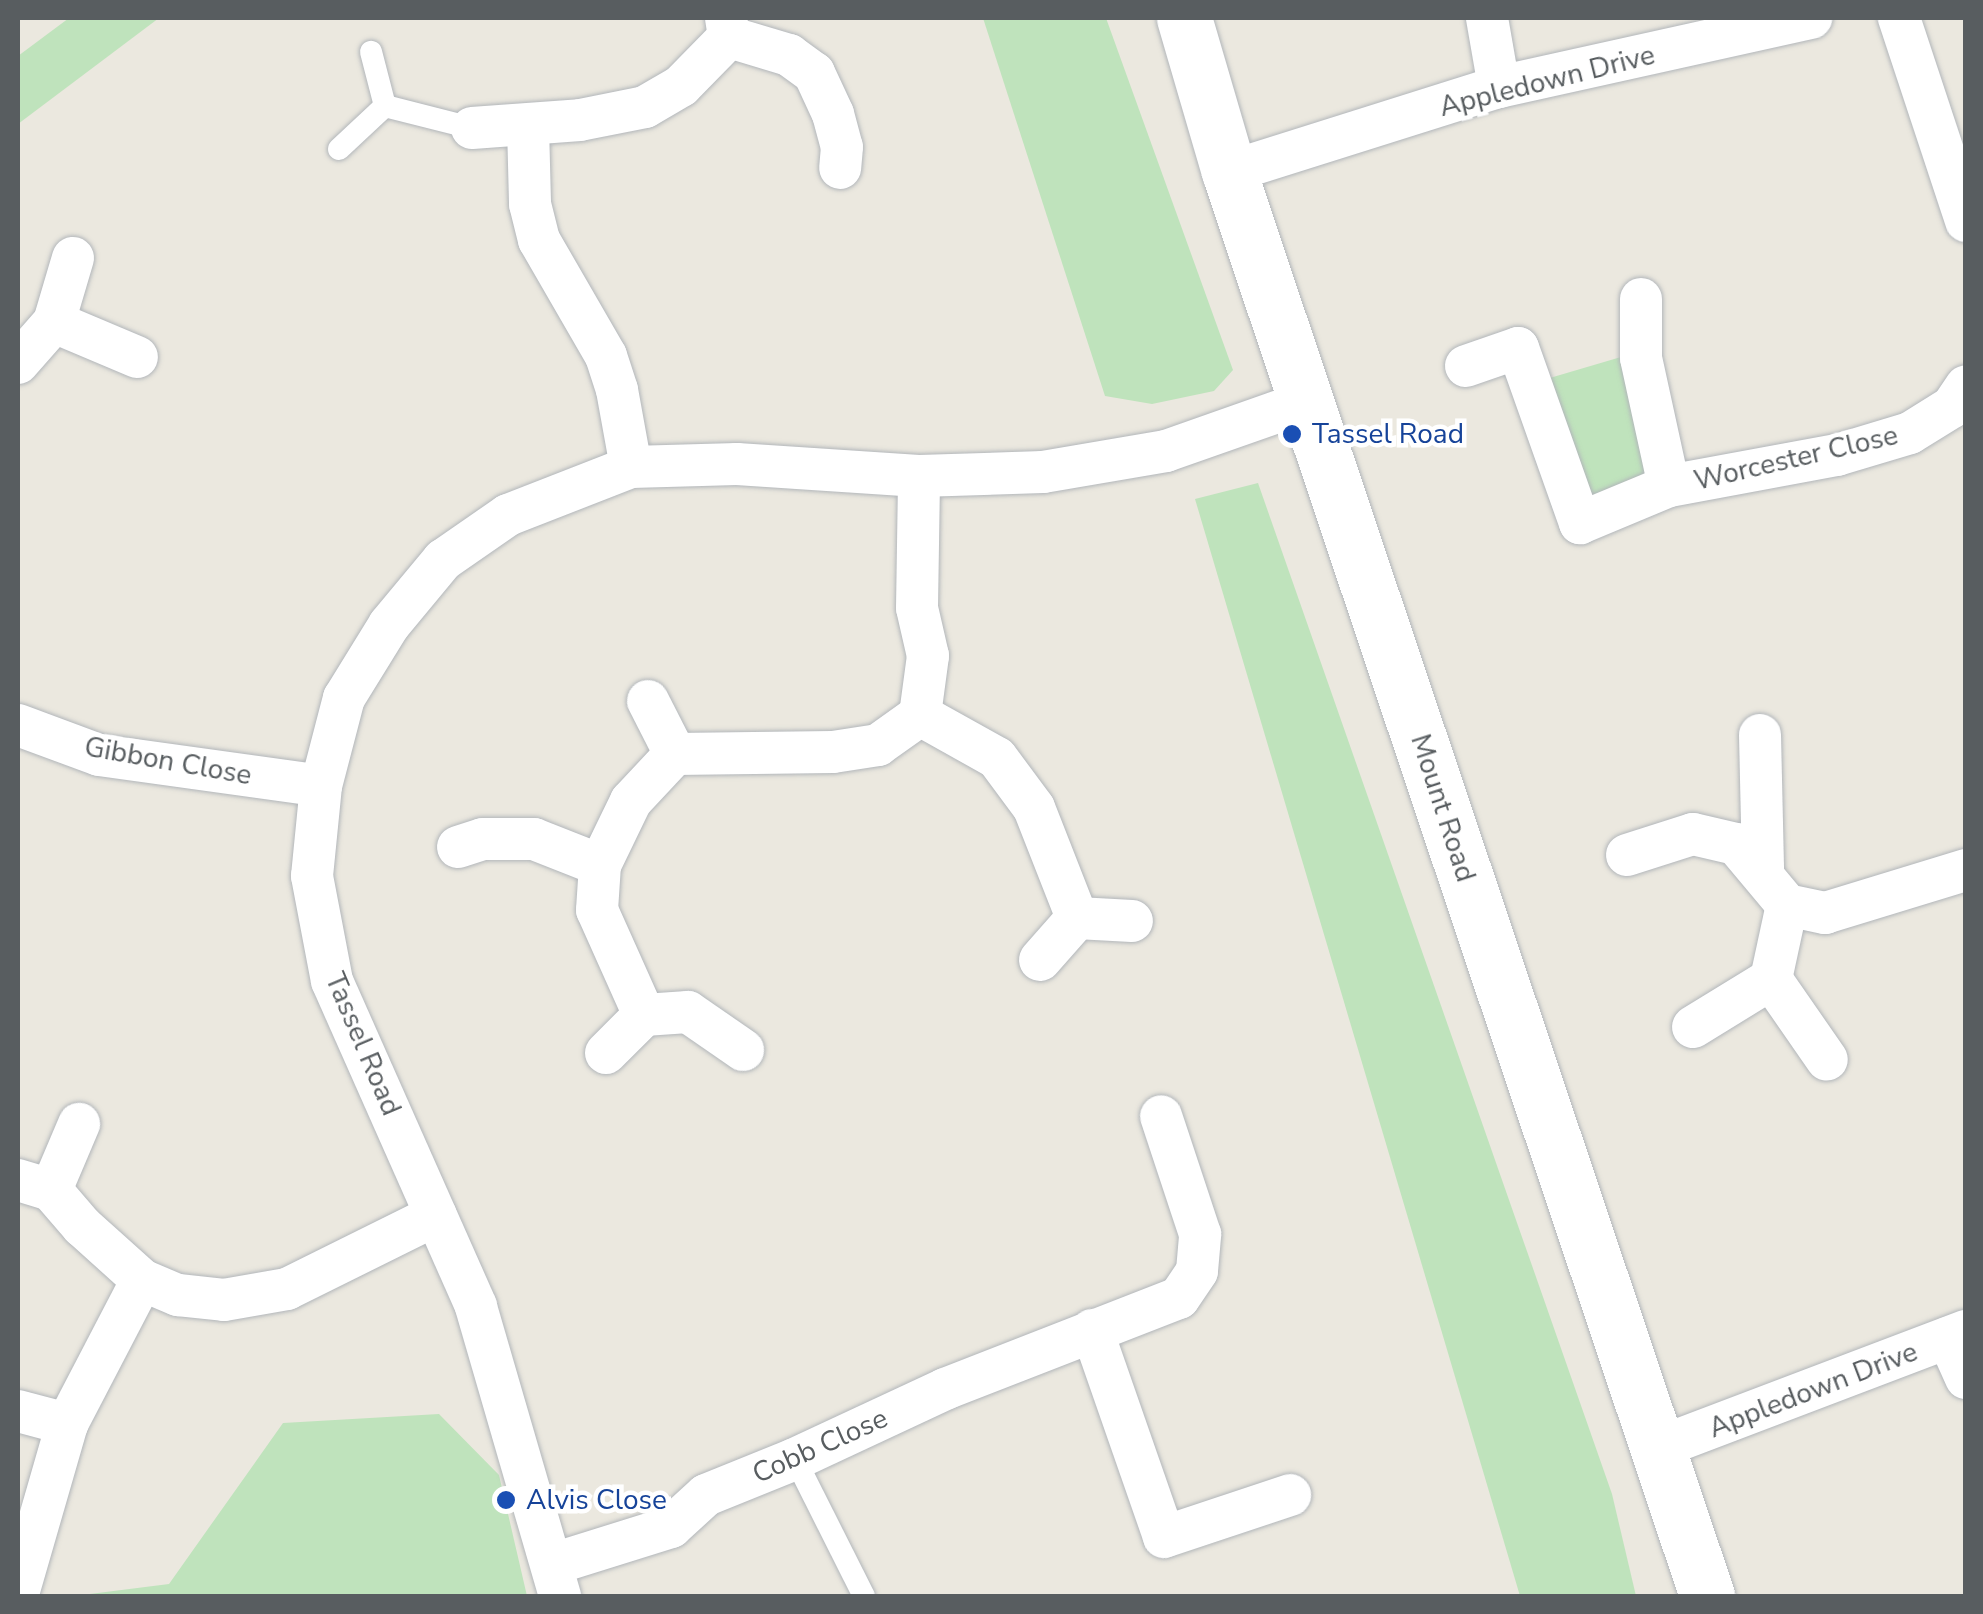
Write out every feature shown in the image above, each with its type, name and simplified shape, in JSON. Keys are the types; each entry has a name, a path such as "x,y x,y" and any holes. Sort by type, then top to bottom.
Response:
{"street":[{"name":"Mount Road","path":"1184,18 1229,172 1707,1596"},
{"path":"1487,18 1500,87"},
{"name":"Appledown Drive","path":"1229,172 1500,87 1810,18"},
{"path":"1899,18 1966,220"},
{"path":"472,128 528,126 646,107 681,86 727,28 789,54 814,73 833,114 842,147 840,168"},
{"path":"528,126 530,204 540,240 606,356 618,390 631,468"},
{"path":"18,363 54,322 73,258"},
{"name":"Worcester Close","path":"1642,300 1641,358 1668,486"},
{"path":"54,322 137,357"},
{"name":"Worcester Close","path":"1466,366 1518,348 1580,523 1668,486 1837,455 1910,433 1952,407 1966,386"},
{"name":"Tassel Road","path":"556,1580 476,1306 332,980 312,876 320,786 344,698 389,625 442,560 508,514 631,468 737,464 920,476 1043,472 1166,451 1308,402"},
{"path":"644,1015 597,910 600,865 631,801 676,754 832,752 878,744 920,715 928,656 918,608 920,476"},
{"path":"648,701 676,754"},
{"path":"920,715 997,758 1034,808 1077,918"},
{"name":"Gibbon Close","path":"18,725 99,755 320,786"},
{"path":"1760,735 1775,888 1770,979 1827,1060"},
{"path":"1627,855 1693,834 1736,844 1775,888 1826,914 1966,870"},
{"path":"458,847 483,839 534,839 600,865"},
{"path":"1077,918 1132,921"},
{"path":"1040,960 1077,918"},
{"path":"1693,1027 1770,979"},
{"path":"606,1054 644,1015 688,1012 743,1050"},
{"name":"Cobb Close","path":"556,1580 671,1527 706,1495 796,1459 944,1389 1179,1298 1196,1271 1200,1234 1161,1116"},
{"path":"79,1124 34,1185 142,1280 178,1295 224,1300 287,1289 436,1215"},
{"path":"18,1594 67,1424 142,1280"},
{"path":"1092,1330 1164,1537 1290,1495"},
{"name":"Appledown Drive","path":"1660,1447 1957,1334"},
{"path":"1957,1334 1966,1378"},
{"path":"18,1411 67,1424"}],"lane":[{"path":"371,52 385,106"},
{"path":"385,106 472,128"},
{"path":"339,148 385,106"},
{"path":"796,1459 864,1596"}],"green space":[{"path":"69,18 159,18 18,124 18,56"},
{"path":"983,18 1106,18 1233,370 1214,391 1152,404 1105,396"},
{"path":"1621,357 1660,482 1577,507 1543,380"},
{"path":"1258,483 1612,1494 1636,1596 1520,1596 1195,499"},
{"path":"439,1414 499,1475 527,1596 74,1596 169,1584 283,1423"}],"place":[{"name":"Tassel Road","path":"1292,434"},
{"name":"Alvis Close","path":"506,1500"}]}
